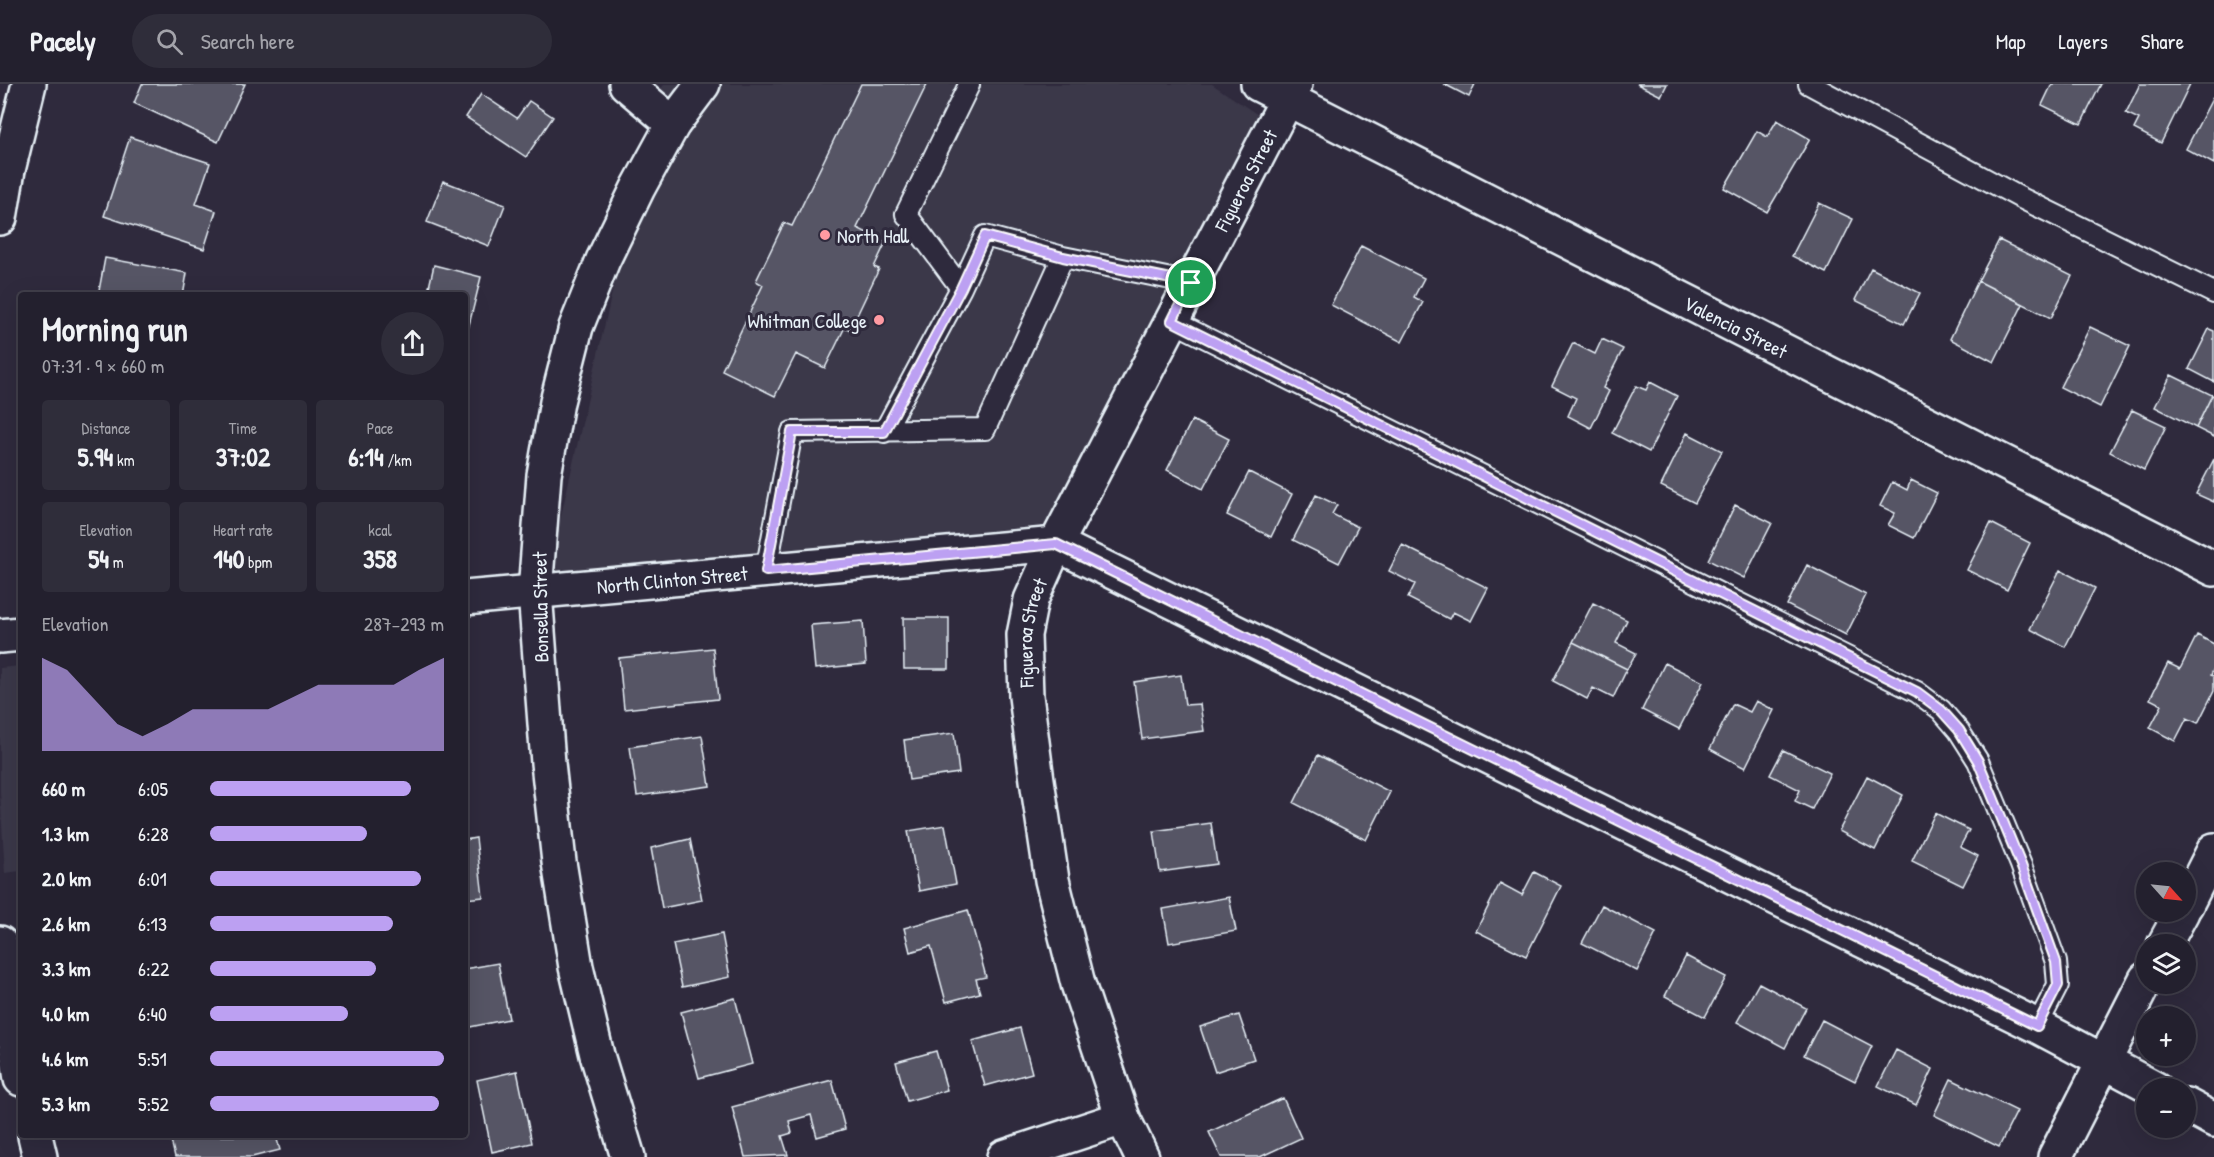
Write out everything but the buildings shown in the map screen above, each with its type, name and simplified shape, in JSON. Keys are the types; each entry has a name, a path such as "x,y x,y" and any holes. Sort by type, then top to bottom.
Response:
{"street":[{"path":"0,218 29,84"},
{"path":"626,84 673,124"},
{"name":"Bonsella Street","path":"628,1157 597,1055 576,967 559,862 549,774 535,592 544,475 557,402 576,327 603,260 673,124 703,84"},
{"name":"Valencia Street","path":"1258,84 1291,92 2214,568"},
{"name":"Figueroa Street","path":"1142,1157 1123,1118 1078,984 1052,880 1028,708 1024,635 1031,600 1056,544 1291,92"},
{"path":"1056,544 2037,1026 2136,1078"},
{"name":"North Clinton Street","path":"468,598 1056,544"},
{"path":"0,636 18,634"},
{"path":"2196,885 2214,850"},
{"path":"0,943 18,1060"},
{"path":"2055,1157 2139,994"},
{"path":"2196,1110 2214,1120"},
{"path":"1004,1157 1123,1118"},
{"path":"35,1138 40,1157"}],"lane":[{"path":"1809,84 2019,196 2214,293"},
{"path":"961,288 906,214 969,85"},
{"path":"884,432 961,288 985,236 1063,257 1191,283"},
{"path":"766,571 792,432 986,429 1063,257"},
{"path":"1172,321 1906,687 1941,710 1959,730 1978,761 2013,843 2056,962 2058,985 2037,1026"}],"shaded area":[{"name":"Whitman College","path":"665,84 1212,84 1258,115 1047,525 547,577 658,91"},
{"path":"18,666 18,871 5,873 0,792 0,668"}],"place":[{"name":"North Hall","path":"825,235"},
{"name":"Whitman College","path":"879,320"}],"route":[{"path":"985,236 1063,257 1191,283 1172,321 1917,692 1941,710 1959,730 1978,761 2021,865 2056,962 2058,985 2037,1026 1056,544 766,571 792,432 884,432 961,288 985,236"}]}
